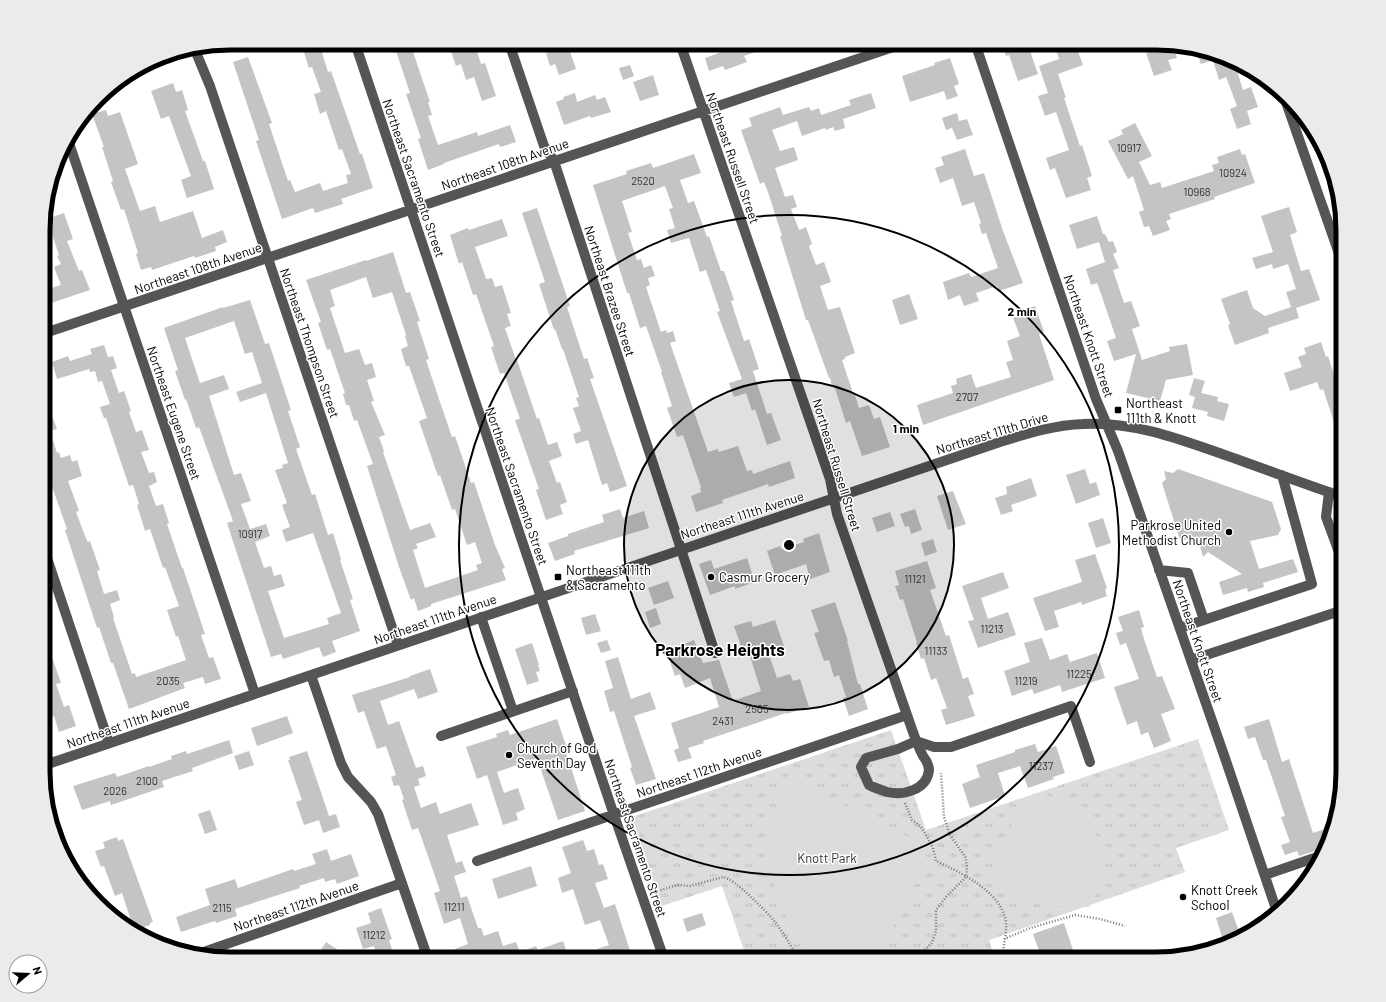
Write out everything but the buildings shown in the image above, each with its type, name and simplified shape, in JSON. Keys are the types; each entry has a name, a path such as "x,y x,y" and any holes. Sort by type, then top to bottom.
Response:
{"street":[{"name":"Northeast Sacramento Street","path":"357,50 614,815 662,952"},
{"name":"Northeast Brazee Street","path":"511,50 544,146 554,161 715,653"},
{"name":"Northeast Russell Street","path":"682,50 830,479 837,514 916,741 929,770 922,785 914,790 901,793"},
{"name":"Northeast 108th Avenue","path":"50,331 884,50"},
{"name":"Northeast Knott Street","path":"977,50 1096,399 1118,451 1275,907"},
{"name":"Northeast Thompson Street","path":"196,53 210,86 398,645"},
{"path":"1288,108 1336,245"},
{"name":"Northeast Eugene Street","path":"71,148 255,694"},
{"name":"Northeast 111th Drive","path":"834,498 1028,433 1065,425 1084,424 1107,424 1140,428 1174,437 1336,494"},
{"path":"1180,628 1312,584 1282,475"},
{"path":"1329,492 1326,516 1336,544"},
{"name":"Northeast 111th Avenue","path":"50,763 834,498"},
{"path":"50,567 109,743"},
{"path":"1159,570 1188,572 1204,620"},
{"path":"1191,660 1336,612"},
{"path":"481,617 513,711"},
{"path":"311,675 341,763 348,777 371,802 378,814 426,952"},
{"path":"441,736 573,691"},
{"path":"901,793 888,792 870,786 861,767 866,758 898,749 916,741 934,747 951,747 1071,706 1090,762"},
{"name":"Northeast 112th Avenue","path":"477,861 907,715"},
{"path":"1265,875 1314,858"},
{"name":"Northeast 112th Avenue","path":"209,950 402,883"}],"path":[{"path":"922,952 932,943 936,931 936,910 946,897 966,877 967,871 966,858 950,835 944,817 940,770"},
{"path":"901,793 912,820 920,826 933,848 936,861 966,877 993,897 1003,910 1006,924 1003,952"},
{"path":"642,896 677,885 690,886 724,877 728,878 743,890 774,922 794,952"},
{"path":"1004,939 1030,928 1076,915 1100,919 1124,926"}],"green space":[{"name":"Knott Park","path":"891,730 926,830 1198,739 1229,830 1176,848 1185,872 989,940 993,952 745,952 722,886 662,906 632,817"},
{"path":"787,776 922,844 927,859 880,952 813,952 788,922 770,875 770,824"},
{"path":"1045,795 1063,801 1076,809 1093,828 1098,839 1102,851 1102,876 1096,896 1089,907 1042,906 996,884 991,869 1015,817"}],"place":[{"name":"Northeast 111th & Knott","path":"1118,410"},
{"name":"Parkrose United Methodist Church","path":"1229,532"},
{"name":"Northeast 111th & Sacramento","path":"558,577"},
{"name":"Casmur Grocery","path":"711,577"},
{"name":"Church of God Seventh Day","path":"509,755"},
{"name":"Knott Creek School","path":"1183,897"}],"district":[{"name":"Parkrose Heights","path":"720,649"}]}
